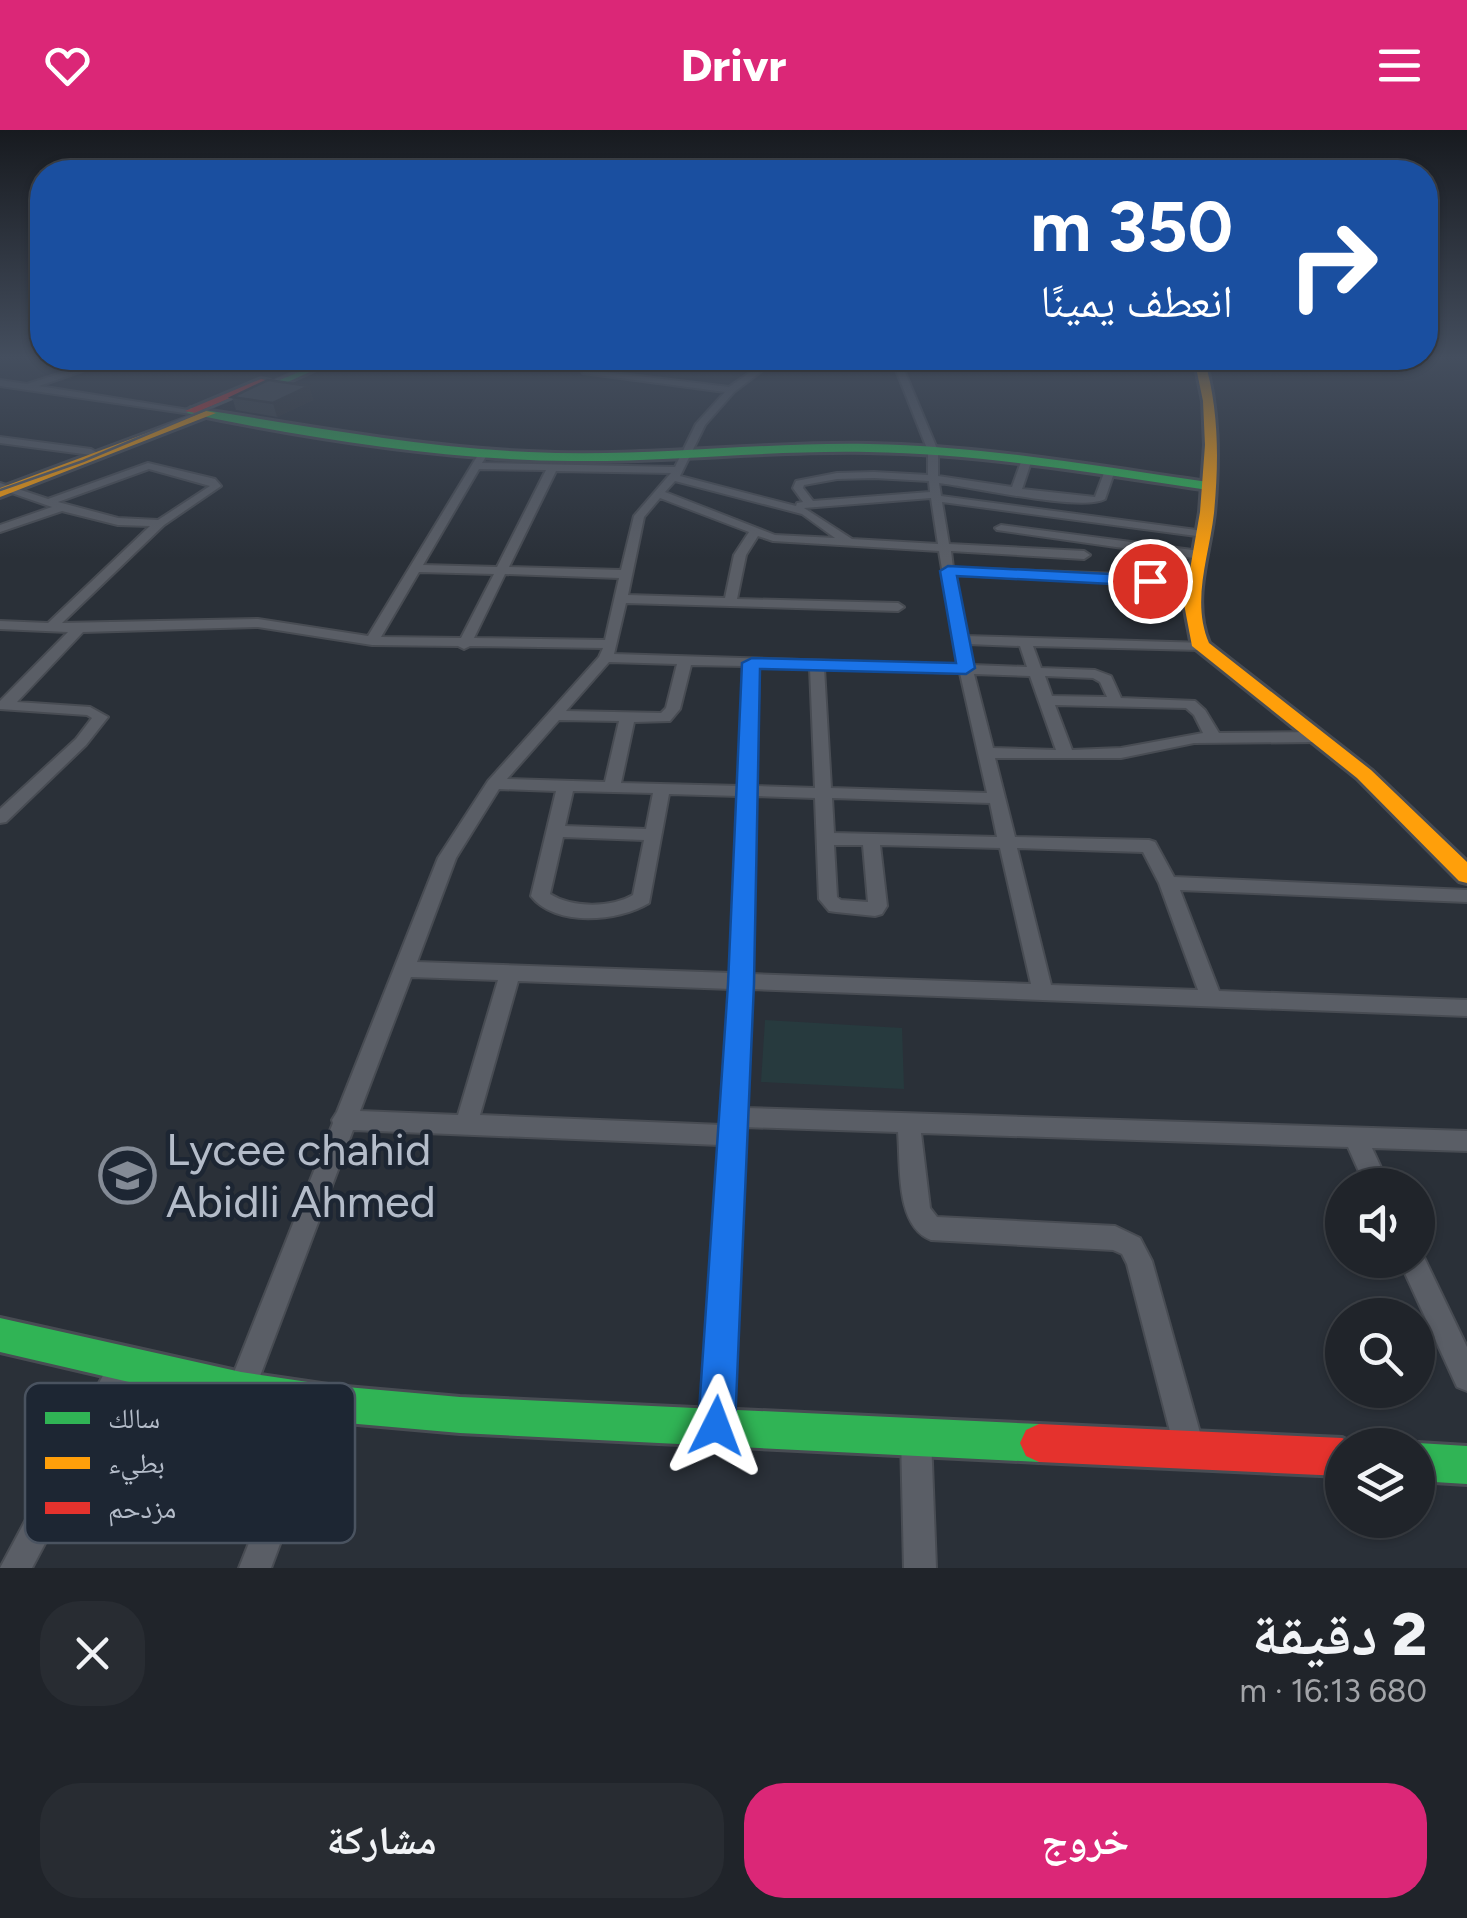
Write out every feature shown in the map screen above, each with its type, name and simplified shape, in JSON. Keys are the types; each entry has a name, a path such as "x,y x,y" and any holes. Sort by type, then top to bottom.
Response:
{"street":[{"path":"3,488 169,424"},
{"path":"3,488 171,424"},
{"path":"268,424 552,468 680,468 837,448 933,451 1208,486"},
{"path":"244,1383 446,858 494,784 608,651 639,516 680,468 701,424"},
{"path":"922,424 933,451 932,478 959,640 1043,992"},
{"path":"1209,424 1208,486 1190,626 1201,646 1401,806 1467,875"},
{"path":"0,440 91,452"},
{"path":"480,459 590,458 680,468 824,521 850,543"},
{"path":"372,641 480,459"},
{"path":"1017,490 1026,462"},
{"path":"46,502 148,466 214,484 212,491 160,523 52,627"},
{"path":"464,644 552,468"},
{"path":"809,504 798,488 805,482 878,476 932,478 1096,500 1100,499 1109,473"},
{"path":"3,488 108,522 160,523"},
{"path":"657,492 754,533 850,543 1084,555"},
{"path":"791,507 936,497 999,505 1202,545"},
{"path":"999,505 1004,551"},
{"path":"0,530 60,508"},
{"path":"1001,528 1086,539 1202,545"},
{"path":"730,602 740,554 754,533"},
{"path":"1086,539 1084,555 1090,576"},
{"path":"413,568 624,574"},
{"path":"948,571 1090,576 1194,588"},
{"path":"621,599 898,608"},
{"path":"0,625 79,628 258,623 372,641 608,651 685,661 1036,671 1102,676 1116,702"},
{"path":"3,705 79,628"},
{"path":"959,640 1201,646"},
{"path":"1025,642 1066,755"},
{"path":"556,714 657,719 671,713 685,661"},
{"path":"716,1426 741,984 752,663"},
{"path":"817,664 829,902 864,910 878,906 870,839"},
{"path":"1047,700 1190,704 1200,713 1213,738"},
{"path":"0,818 81,742 102,714 3,705"},
{"path":"612,787 628,718"},
{"path":"988,754 1120,753 1174,740 1317,737"},
{"path":"494,784 998,798"},
{"path":"566,785 540,896 548,904 566,908 618,910 638,902 644,892 662,788"},
{"path":"0,800 19,800"},
{"path":"556,831 654,835"},
{"path":"825,839 1141,843 1154,850 1212,997"},
{"path":"1168,883 1467,896"},
{"path":"402,970 1467,1008"},
{"path":"466,1124 510,974"},
{"path":"343,1120 909,1126 1467,1141"},
{"path":"909,1126 918,1212 932,1228 1115,1238 1132,1246 1188,1447"},
{"path":"1356,1140 1369,1168"},
{"path":"1420,1278 1467,1378"},
{"path":"0,1334 207,1383"},
{"path":"115,1383 124,1366"},
{"path":"355,1405 460,1415 1325,1456"},
{"path":"916,1436 920,1568"},
{"path":"1435,1463 1467,1466"},
{"path":"15,1568 28,1543"},
{"path":"255,1568 265,1543"}],"green space":[{"path":"765,1020 902,1028 904,1089 761,1082"}],"tram line":[{"path":"0,490 171,424"}],"traffic: fast":[{"path":"273,424 444,449 529,456 614,457 827,448 912,450 1039,462 1208,486"},
{"path":"0,1335 210,1383"},
{"path":"355,1406 460,1415 1039,1443"},
{"path":"1435,1463 1467,1465"}],"traffic: slow":[{"path":"0,493 181,424"},
{"path":"1210,424 1207,512 1192,604 1201,646 1364,774 1467,875"}],"traffic: jam":[{"path":"1039,1443 1325,1456"}],"place":[{"name":"Lycee chahid Abidli Ahmed","path":"127,1175"}],"route":[{"path":"716,1426 741,984 752,663 966,668 948,571 1150,581"}]}
